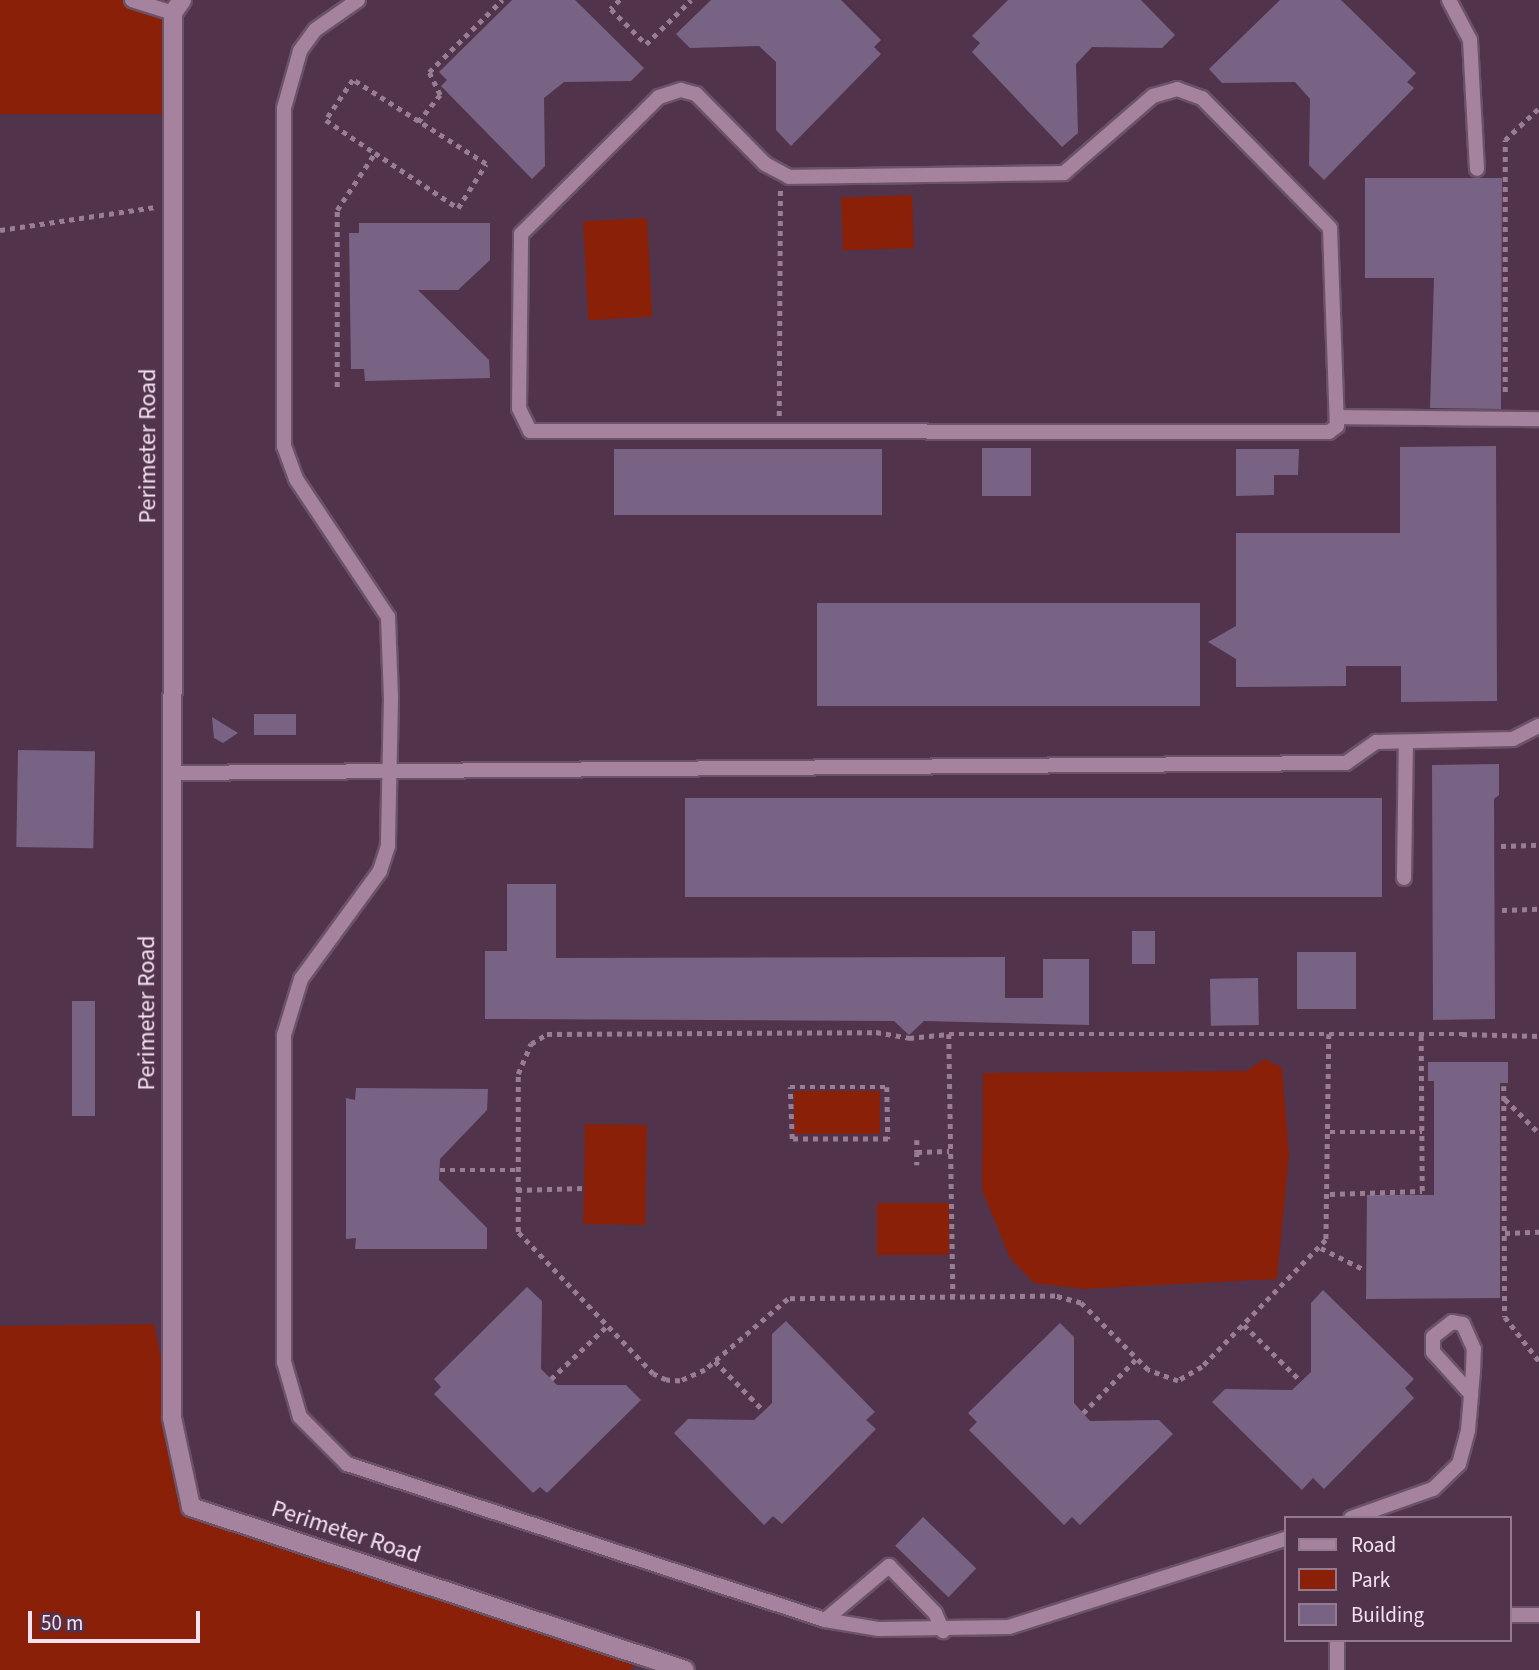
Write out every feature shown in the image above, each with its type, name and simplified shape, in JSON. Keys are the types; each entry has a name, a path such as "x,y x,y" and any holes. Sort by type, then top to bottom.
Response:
{"street":[{"name":"Perimeter Road","path":"177,6 173,206 172,1418 191,1507 641,1663 685,1670"}],"lane":[{"path":"132,0 177,6"},
{"path":"358,0 315,30 287,87 281,417 296,480 388,617 391,698 386,771 388,846 380,871 300,979 284,1035 284,1362 300,1417 347,1464 825,1620 943,1631 1009,1627 1284,1539"},
{"path":"1449,0 1470,40 1477,169"},
{"path":"1189,91 1330,228 1337,416 1329,432 779,434 530,431 519,408 518,248 530,223 670,92 696,94 780,174 1064,173 1153,96 1189,91"},
{"path":"1337,416 1539,419"},
{"path":"172,773 1346,763 1376,742 1513,739 1539,726"},
{"path":"1404,878 1406,742"},
{"path":"1356,1516 1416,1497 1448,1477 1465,1449 1471,1394 1474,1349 1463,1324 1452,1322 1433,1337 1433,1352 1471,1394"},
{"path":"825,1620 889,1566 935,1613 943,1631"},
{"path":"1511,1615 1539,1615"},
{"path":"1337,1670 1338,1642"}],"path":[{"path":"418,122 440,95 429,72 502,0"},
{"path":"620,0 611,9 646,44 691,0"},
{"path":"352,80 486,164 458,208 375,153 326,120 352,80"},
{"path":"1505,392 1505,140 1539,108"},
{"path":"337,387 337,210 375,153"},
{"path":"779,434 780,174"},
{"path":"0,230 173,206"},
{"path":"1501,846 1539,845"},
{"path":"1502,909 1539,909"},
{"path":"1329,1034 1330,1225 1321,1248 1244,1325 1178,1381 1165,1380 1136,1359 1070,1297 953,1296 788,1299 692,1378 666,1380 523,1243 517,1190 521,1058 548,1034 949,1034 1329,1034 1421,1034 1539,1036"},
{"path":"949,1034 953,1296"},
{"path":"1329,1194 1422,1191 1421,1034"},
{"path":"1504,1086 1507,1326 1539,1361"},
{"path":"790,1087 887,1087 888,1139 792,1139 789,1134 790,1087"},
{"path":"1504,1098 1539,1133"},
{"path":"1330,1132 1422,1132"},
{"path":"917,1140 917,1165"},
{"path":"917,1152 949,1151"},
{"path":"440,1170 517,1170"},
{"path":"517,1190 584,1188"},
{"path":"1505,1233 1539,1232"},
{"path":"1321,1248 1363,1269"},
{"path":"1244,1325 1298,1378"},
{"path":"551,1379 607,1326"},
{"path":"1083,1413 1136,1359"},
{"path":"715,1361 764,1411"}],"green space":[{"path":"0,0 178,0 178,114 0,114"},
{"path":"912,195 914,248 843,250 841,197"},
{"path":"647,218 652,317 588,320 583,221"},
{"path":"1265,1059 1282,1068 1289,1155 1277,1279 1082,1289 1034,1283 1010,1258 982,1190 983,1073 1246,1071"},
{"path":"794,1091 880,1091 880,1134 794,1134"},
{"path":"585,1124 647,1125 645,1225 583,1224"},
{"path":"877,1203 949,1203 949,1255 877,1255"},
{"path":"154,1324 191,1507 642,1656 630,1670 0,1670 0,1326"}],"building":[{"path":"512,0 575,0 644,68 631,81 564,82 544,98 545,166 532,179 441,86 447,80 439,72"},
{"path":"711,0 841,0 881,40 874,47 881,54 791,146 776,130 776,62 759,46 690,48 676,34"},
{"path":"1008,0 1141,0 1175,35 1162,48 1092,47 1076,64 1078,133 1062,147 972,52 980,43 972,36"},
{"path":"1280,0 1341,0 1416,73 1407,82 1414,88 1324,180 1309,165 1310,99 1295,82 1222,83 1209,69"},
{"path":"1365,178 1502,178 1501,409 1430,408 1434,278 1365,278"},
{"path":"359,223 490,223 490,260 458,290 418,290 489,360 490,378 365,381 364,369 351,369 349,233 359,233"},
{"path":"1496,446 1497,701 1401,702 1401,666 1346,666 1346,686 1236,687 1236,659 1208,642 1236,626 1236,533 1400,533 1400,447"},
{"path":"982,448 1031,448 1031,496 982,496"},
{"path":"614,449 882,449 882,515 614,515"},
{"path":"1236,449 1299,449 1298,475 1274,475 1274,495 1236,496"},
{"path":"817,603 1200,603 1200,706 817,706"},
{"path":"254,714 296,714 296,735 254,735"},
{"path":"212,717 238,733 223,743 214,738"},
{"path":"18,750 95,751 93,848 16,847"},
{"path":"1499,764 1499,795 1494,799 1495,1019 1433,1020 1432,765"},
{"path":"685,798 1382,798 1382,897 685,897"},
{"path":"507,884 556,884 556,958 1005,957 1005,998 1043,998 1043,959 1089,959 1089,1025 924,1021 909,1035 894,1021 485,1019 485,951 507,951"},
{"path":"1132,931 1155,931 1155,964 1132,964"},
{"path":"1297,952 1356,952 1356,1009 1297,1009"},
{"path":"1258,978 1259,1025 1211,1026 1210,979"},
{"path":"72,1001 95,1001 95,1116 72,1116"},
{"path":"1428,1062 1508,1062 1508,1083 1500,1083 1500,1298 1366,1299 1367,1195 1434,1195 1434,1081 1428,1081"},
{"path":"356,1088 488,1089 487,1110 440,1159 439,1180 487,1228 487,1249 355,1249 356,1238 346,1239 346,1098 355,1100"},
{"path":"527,1287 542,1301 541,1369 557,1385 626,1385 641,1400 547,1493 540,1487 533,1493 434,1394 441,1387 434,1379"},
{"path":"1323,1290 1414,1379 1405,1388 1414,1398 1324,1489 1313,1478 1302,1490 1212,1402 1225,1389 1292,1390 1311,1372 1311,1303"},
{"path":"786,1321 875,1412 866,1420 876,1429 782,1524 773,1516 764,1525 674,1433 688,1419 754,1420 772,1403 772,1334"},
{"path":"1060,1323 1074,1337 1074,1403 1090,1421 1159,1420 1173,1434 1080,1525 1072,1517 1064,1525 969,1430 977,1422 968,1413"},
{"path":"923,1517 976,1568 948,1597 895,1546"}]}
